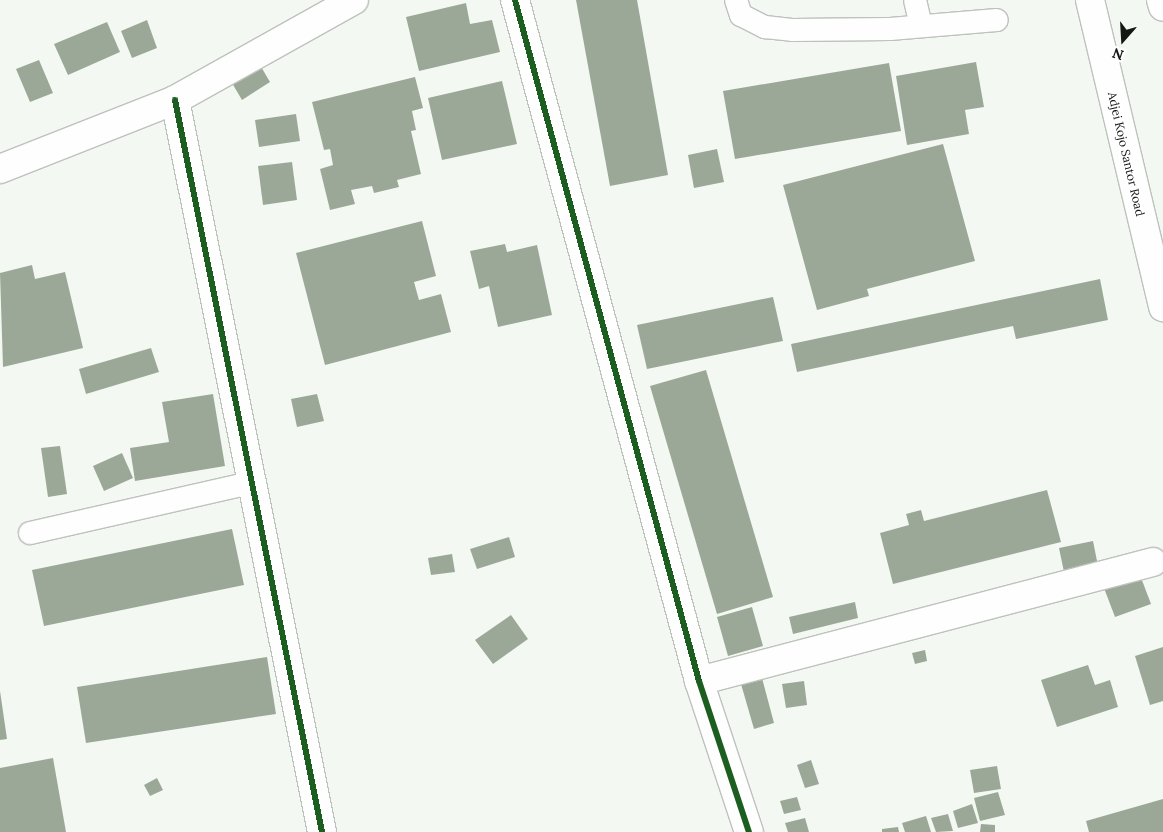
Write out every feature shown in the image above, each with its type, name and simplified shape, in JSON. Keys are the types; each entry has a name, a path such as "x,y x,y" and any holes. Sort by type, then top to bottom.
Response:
{"street":[{"path":"0,169 175,100 354,0"},
{"path":"515,0 699,681 749,832"},
{"name":"Adjei Kojo Santor Road","path":"1090,0 1163,307"},
{"path":"1161,0 1163,7"},
{"path":"175,100 250,483 322,832"},
{"path":"699,681 1153,562"}],"lane":[{"path":"736,0 741,15 765,27 890,29 997,20"},
{"path":"915,0 920,25"},
{"path":"30,533 250,483"}],"building":[{"path":"576,0 637,0 668,175 610,186"},
{"path":"466,3 470,24 492,20 500,52 419,71 406,17"},
{"path":"147,20 157,48 132,58 121,31"},
{"path":"107,22 120,52 68,75 54,44"},
{"path":"39,60 53,93 30,102 16,69"},
{"path":"976,62 984,107 965,110 969,134 907,145 896,76"},
{"path":"889,63 901,131 735,159 723,91"},
{"path":"260,65 270,82 242,100 232,83"},
{"path":"415,77 423,108 412,111 416,130 411,131 421,174 397,180 399,187 374,193 372,186 351,190 355,204 330,210 320,169 333,165 330,149 324,150 312,102"},
{"path":"502,81 517,144 442,160 428,98"},
{"path":"296,114 300,141 259,147 255,120"},
{"path":"943,144 975,261 867,289 869,296 817,310 783,185"},
{"path":"717,149 724,182 694,188 688,155"},
{"path":"292,162 297,200 263,205 258,166"},
{"path":"422,221 436,276 414,282 419,300 441,294 451,332 325,365 296,253"},
{"path":"505,244 507,252 537,245 552,315 498,327 489,286 479,289 470,251"},
{"path":"32,265 35,279 65,272 83,348 3,367 0,273"},
{"path":"1100,279 1108,320 1016,339 1013,326 797,372 791,344"},
{"path":"773,297 783,341 647,369 637,325"},
{"path":"151,348 159,372 86,394 79,369"},
{"path":"706,370 773,597 717,614 650,386"},
{"path":"213,394 225,466 135,481 130,448 169,442 162,402"},
{"path":"317,394 324,421 297,427 291,399"},
{"path":"60,446 67,494 48,497 41,448"},
{"path":"122,453 133,478 104,491 93,466"},
{"path":"1047,490 1061,542 893,584 880,533 909,525 906,514 921,510 924,521"},
{"path":"232,529 244,585 44,626 32,570"},
{"path":"509,537 515,557 477,569 470,549"},
{"path":"1093,541 1098,566 1064,572 1059,548"},
{"path":"452,554 455,572 431,575 428,558"},
{"path":"1140,575 1151,604 1115,617 1104,588"},
{"path":"855,602 858,618 793,634 789,617"},
{"path":"752,607 763,646 728,656 717,617"},
{"path":"511,615 528,639 493,664 475,640"},
{"path":"1163,647 1163,701 1150,705 1135,656"},
{"path":"925,650 927,661 915,664 912,653"},
{"path":"267,657 276,714 86,743 77,687"},
{"path":"1088,665 1095,685 1110,680 1118,707 1057,727 1041,680"},
{"path":"762,678 774,723 754,729 741,684"},
{"path":"804,681 807,705 786,708 782,684"},
{"path":"0,691 7,739 0,740"},
{"path":"53,758 66,832 0,832 0,768"},
{"path":"811,760 819,784 805,788 797,765"},
{"path":"997,766 1001,789 974,793 970,770"},
{"path":"157,778 163,790 150,796 144,785"},
{"path":"998,792 1005,815 980,821 974,798"},
{"path":"797,797 801,810 784,814 780,801"},
{"path":"1163,799 1163,832 1089,832 1086,821"},
{"path":"972,804 978,823 958,828 953,811"},
{"path":"948,814 953,831 936,832 931,818"},
{"path":"926,816 931,832 905,832 902,823"},
{"path":"805,818 809,832 788,832 785,823"},
{"path":"981,824 995,825 995,832 980,832"},
{"path":"898,827 899,832 882,832 882,829"}],"cycle path":[{"path":"515,0 699,681 749,832"},
{"path":"175,100 322,832"}]}
